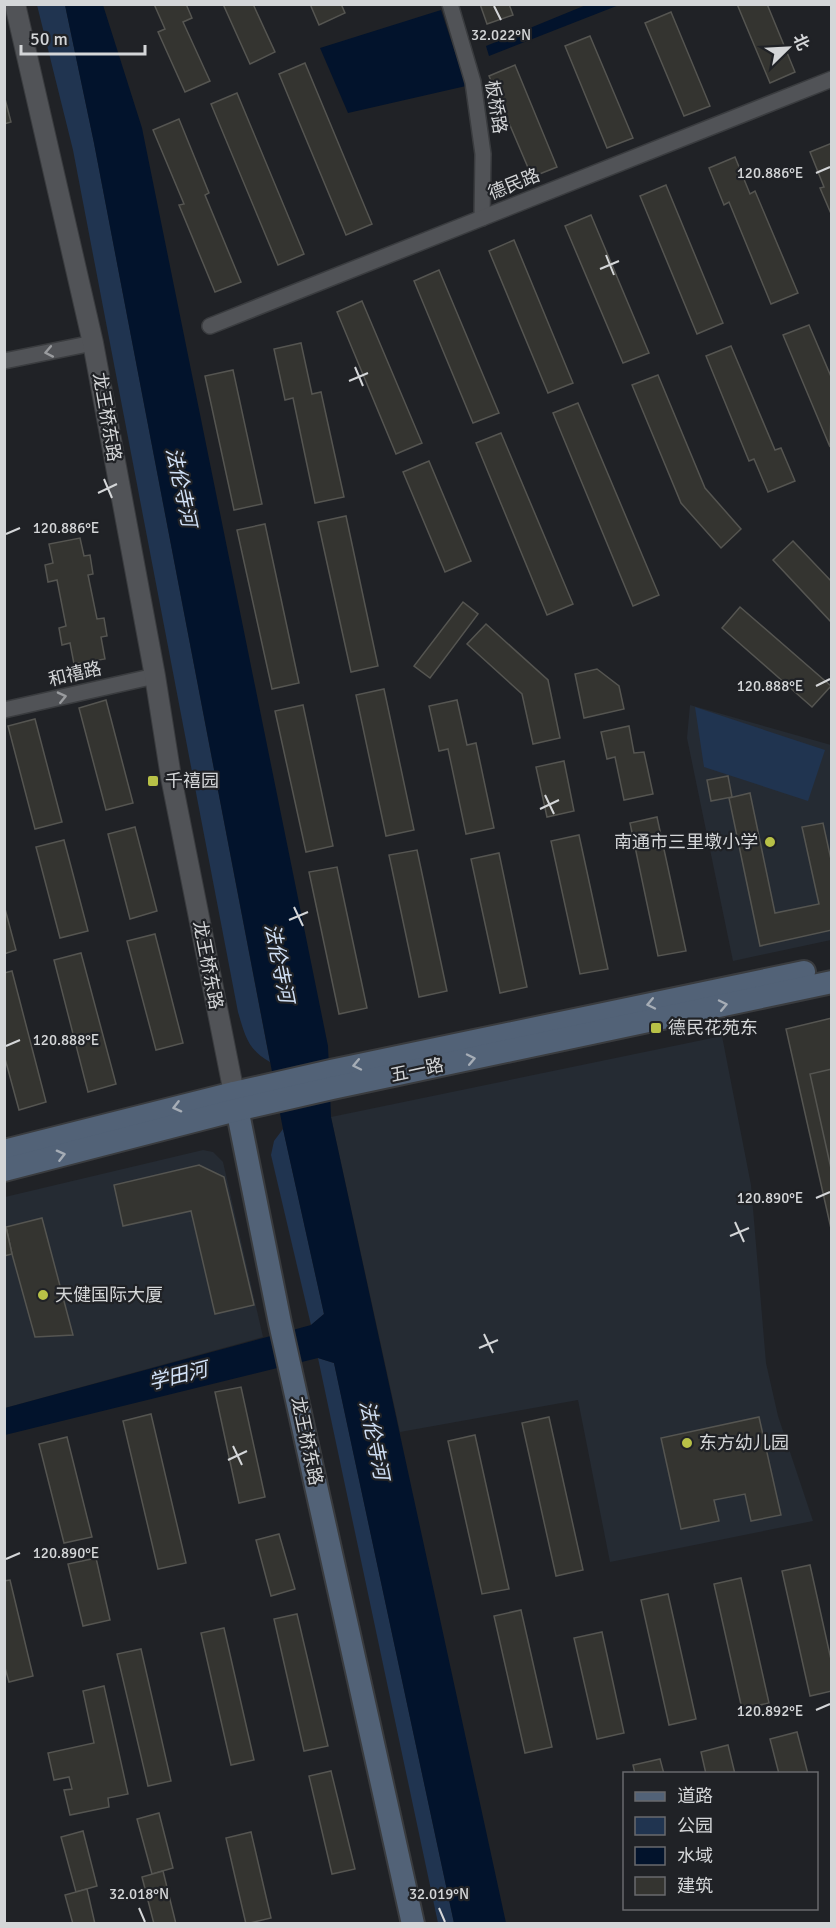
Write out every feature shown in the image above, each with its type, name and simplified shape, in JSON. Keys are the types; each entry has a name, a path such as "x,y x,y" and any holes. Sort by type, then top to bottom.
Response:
{"main road":[{"name":"五一路","path":"4,1151 235,1102 831,966"},
{"name":"五一路","path":"331,1079 831,982"},
{"name":"五一路","path":"4,1170 235,1102"},
{"name":"龙王桥东路","path":"235,1102 280,1323 413,1923"}],"street":[{"name":"龙王桥东路","path":"15,4 93,343 155,676 171,777 235,1102"},
{"name":"板桥路","path":"450,4 455,14 473,82 483,153 482,218"},
{"name":"德民路","path":"210,326 831,78"},
{"path":"4,361 93,343"},
{"name":"和禧路","path":"4,710 155,676"}],"shaded area":[{"name":"南通市三里墩小学","path":"690,705 831,745 831,940 733,961 687,738"},
{"path":"722,1036 751,1185 766,1363 778,1416 813,1521 610,1562 578,1400 400,1432 331,1117"},
{"path":"203,1150 213,1152 223,1162 263,1337 5,1408 5,1197"}],"green space":[{"path":"37,5 65,5 94,143 270,1062 252,1047 238,1012 73,150"},
{"path":"695,707 825,750 808,801 704,767"},
{"path":"283,1129 324,1314 311,1325 271,1155 274,1141"},
{"path":"318,1358 334,1363 454,1923 438,1923"}],"water":[{"path":"65,5 103,5 142,128 328,1046 331,1117 506,1923 454,1923 334,1363 318,1358 5,1435 5,1408 311,1325 324,1314 283,1129 94,143"},
{"path":"586,5 619,5 489,56 486,46"},
{"path":"441,10 466,86 348,113 320,48"}],"building":[{"path":"154,4 186,4 192,18 183,22 210,81 185,92 158,32 165,29"},
{"path":"223,4 253,4 275,52 250,64"},
{"path":"310,4 341,4 345,13 319,25"},
{"path":"480,4 509,4 513,15 487,24"},
{"path":"737,4 767,4 795,72 770,83"},
{"path":"671,12 710,106 684,116 645,23"},
{"path":"590,36 633,138 607,148 565,46"},
{"path":"305,63 372,224 346,235 279,74"},
{"path":"515,65 557,167 532,177 489,76"},
{"path":"237,93 304,254 278,265 211,104"},
{"path":"4,95 11,122 4,124"},
{"path":"179,119 209,193 205,195 241,282 215,292 179,205 184,204 153,130"},
{"path":"832,143 832,216 820,188 824,187 810,152"},
{"path":"735,157 750,194 755,191 798,293 771,304 729,202 724,205 709,168"},
{"path":"666,185 723,323 697,334 640,196"},
{"path":"591,215 649,353 623,363 565,226"},
{"path":"514,240 573,383 548,393 489,251"},
{"path":"439,270 499,413 473,423 414,281"},
{"path":"362,301 422,443 396,454 337,312"},
{"path":"809,325 832,379 830,447 783,335"},
{"path":"301,343 312,394 321,392 344,497 315,503 293,398 285,400 274,349"},
{"path":"731,346 775,450 781,448 795,481 768,492 754,459 749,461 706,356"},
{"path":"233,370 262,504 234,510 205,376"},
{"path":"658,375 705,488 741,529 721,548 681,503 632,385"},
{"path":"578,403 659,595 633,606 553,413"},
{"path":"501,433 573,604 547,615 476,443"},
{"path":"429,461 471,561 445,572 403,472"},
{"path":"346,516 378,666 351,672 318,522"},
{"path":"265,524 299,683 272,689 237,530"},
{"path":"80,538 84,556 90,555 93,574 88,575 97,619 104,618 107,636 101,637 105,659 74,664 70,643 62,645 59,628 66,626 57,580 48,582 45,565 53,563 49,544"},
{"path":"793,541 832,582 832,623 773,560"},
{"path":"463,602 478,614 430,678 414,666"},
{"path":"740,607 831,686 812,707 722,628"},
{"path":"486,624 548,680 560,738 533,744 522,694 467,644"},
{"path":"597,669 619,686 624,709 584,718 575,674"},
{"path":"384,689 414,830 386,836 356,695"},
{"path":"106,700 133,803 106,810 79,708"},
{"path":"457,700 467,745 476,743 494,828 466,834 448,749 439,751 429,706"},
{"path":"303,705 333,846 306,852 275,711"},
{"path":"35,719 62,822 35,829 8,726"},
{"path":"629,726 634,753 644,752 653,794 624,800 615,757 607,759 601,732"},
{"path":"564,761 574,811 547,817 536,767"},
{"path":"728,776 732,797 711,801 707,780"},
{"path":"750,793 775,913 819,904 802,827 823,823 832,864 832,930 760,946 729,798"},
{"path":"657,817 686,951 658,956 630,823"},
{"path":"135,827 157,911 130,919 108,834"},
{"path":"579,835 608,969 580,974 551,841"},
{"path":"64,840 88,931 60,938 36,847"},
{"path":"417,850 447,991 419,997 389,855"},
{"path":"499,853 527,987 500,993 471,859"},
{"path":"337,867 367,1008 339,1014 309,872"},
{"path":"4,905 16,950 4,954"},
{"path":"155,934 183,1043 156,1050 127,941"},
{"path":"81,953 116,1084 88,1092 54,960"},
{"path":"12,971 46,1102 19,1110 4,1055 4,973"},
{"path":"832,1018 832,1233 786,1029"},
{"path":"832,1069 832,1173 810,1074"},
{"path":"199,1165 224,1177 254,1305 215,1314 191,1211 123,1226 114,1185"},
{"name":"天健国际大厦","path":"42,1218 73,1335 35,1337 12,1254 6,1227"},
{"path":"6,1227 12,1254 4,1256 4,1228"},
{"path":"241,1387 265,1497 239,1503 215,1392"},
{"path":"151,1414 186,1563 158,1569 123,1421"},
{"path":"549,1417 583,1570 556,1576 522,1423"},
{"path":"759,1417 781,1515 751,1521 745,1494 714,1500 719,1521 681,1529 661,1438"},
{"path":"475,1435 509,1589 482,1594 448,1441"},
{"path":"67,1437 92,1537 64,1543 39,1444"},
{"path":"279,1534 295,1589 271,1596 256,1540"},
{"path":"96,1558 110,1620 83,1626 68,1564"},
{"path":"810,1565 832,1664 832,1691 810,1696 782,1571"},
{"path":"741,1578 769,1703 742,1709 714,1584"},
{"path":"10,1580 33,1676 9,1682 4,1664 4,1581"},
{"path":"668,1594 696,1719 669,1725 641,1600"},
{"path":"521,1610 552,1747 525,1753 494,1616"},
{"path":"297,1614 328,1746 304,1751 274,1619"},
{"path":"224,1628 254,1760 231,1765 201,1633"},
{"path":"602,1632 624,1733 597,1739 574,1638"},
{"path":"141,1649 171,1781 148,1786 117,1654"},
{"path":"104,1686 128,1794 108,1798 109,1807 70,1815 64,1790 72,1789 69,1777 54,1780 48,1753 94,1743 83,1691"},
{"path":"797,1732 807,1772 778,1772 770,1739"},
{"path":"728,1745 735,1772 706,1772 701,1752"},
{"path":"660,1759 663,1772 635,1772 633,1765"},
{"path":"331,1771 355,1869 332,1874 309,1776"},
{"path":"159,1813 173,1868 152,1874 137,1819"},
{"path":"83,1831 97,1886 76,1892 61,1837"},
{"path":"251,1832 271,1918 246,1924 226,1838"},
{"path":"163,1871 176,1924 154,1924 142,1877"},
{"path":"87,1889 95,1924 73,1924 65,1895"}],"place":[{"name":"千禧园","path":"153,781"},
{"name":"南通市三里墩小学","path":"770,842"},
{"name":"德民花苑东","path":"656,1028"},
{"name":"天健国际大厦","path":"43,1295"},
{"name":"东方幼儿园","path":"687,1443"}],"water label":[{"name":"法伦寺河","path":"181,487"},
{"name":"法伦寺河","path":"279,963"},
{"name":"学田河","path":"178,1376"},
{"name":"法伦寺河","path":"374,1440"}]}
